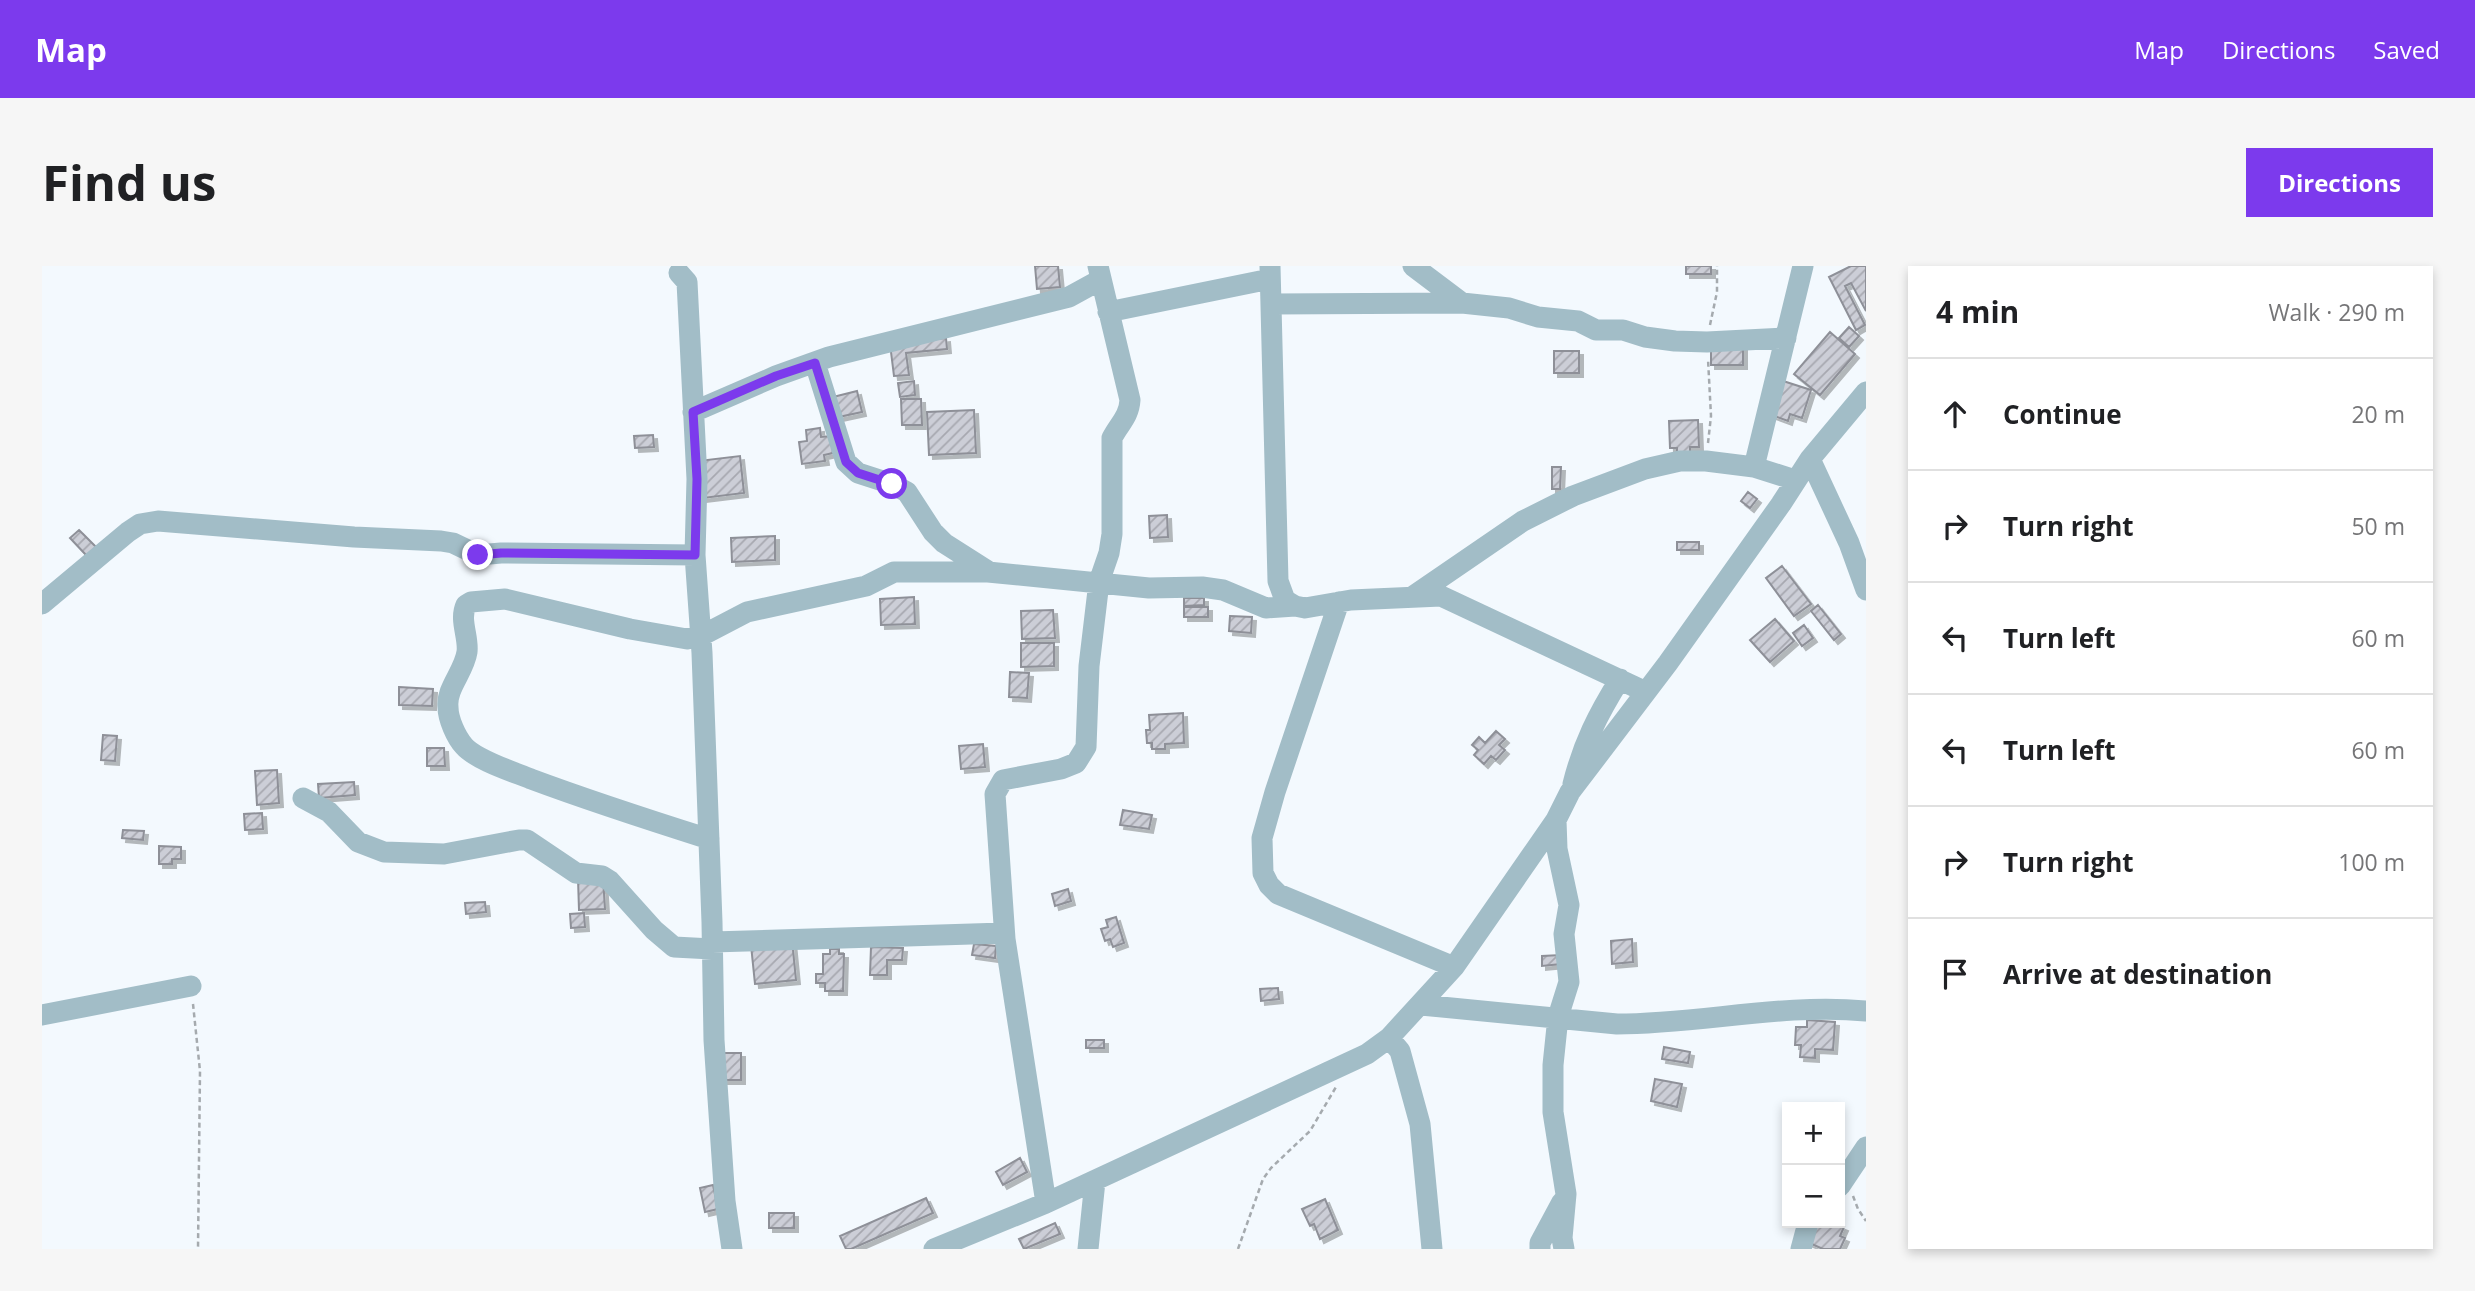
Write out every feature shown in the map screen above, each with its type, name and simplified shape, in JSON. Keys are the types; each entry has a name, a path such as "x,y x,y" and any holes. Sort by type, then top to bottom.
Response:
{"street":[{"path":"1413,266 1462,303"},
{"path":"1754,467 1803,266"},
{"path":"1108,312 1270,272 1278,582 1285,600 1294,606"},
{"path":"679,273 687,282 697,479 695,555 709,839 714,1040 725,1201 732,1249"},
{"path":"693,412 776,376 874,344 1069,297 1099,273 1130,400 1127,417 1112,438 1112,534 1099,582 1090,666 1086,747 1076,763 1061,769 1003,780 995,794 1004,933 1046,1203"},
{"path":"1272,304 1462,303 1509,308 1538,317 1578,321 1596,330 1623,330 1645,337 1707,342 1786,338"},
{"path":"815,363 846,462 858,473 907,492 933,532 944,543 988,572"},
{"path":"934,1249 1095,1181 1367,1054 1389,1038 1454,967 1556,820 1570,792 1646,692 1781,504 1810,459 1866,391"},
{"path":"1810,459 1849,543 1866,590"},
{"path":"1412,597 1524,521 1573,496 1645,469 1680,461 1706,461 1754,467 1796,480"},
{"path":"42,604 128,532 140,524 158,521 354,537 441,541 484,555 695,555"},
{"path":"709,839 592,801 495,765 465,747 451,722 447,706 450,691 464,664 467,649 464,610 466,605 471,602 505,599 669,638 687,639 701,636 747,612 866,586 894,572 988,572 1149,587 1202,587 1223,590 1266,608 1305,608 1339,602 1441,596 1646,692"},
{"path":"1339,602 1262,838 1263,873 1278,894 1454,967"},
{"path":"1570,792 1581,751 1604,704 1620,679"},
{"path":"303,798 329,812 358,842 384,852 444,854 527,840 576,873 603,876 610,881 654,930 674,947 1004,933"},
{"path":"1556,820 1560,869 1569,905 1564,934 1569,982 1558,1017 1553,1065 1553,1112 1566,1194 1562,1238 1564,1249"},
{"path":"42,1015 191,986"},
{"path":"1421,1006 1617,1024 1648,1024 1823,1008 1866,1011"},
{"path":"1389,1038 1400,1051 1420,1124 1432,1249"},
{"path":"1845,1179 1866,1147"},
{"path":"1088,1249 1095,1181"},
{"path":"1540,1249 1540,1243 1566,1194"},
{"path":"1801,1249 1807,1228"}],"path":[{"path":"1706,461 1711,416 1707,342 1717,292 1717,266"},
{"path":"191,986 200,1071 198,1249"},
{"path":"1238,1249 1264,1179 1271,1168 1310,1131 1335,1090 1342,1065"},
{"path":"1845,1183 1866,1221"}],"building":[{"path":"1035,266 1058,266 1060,287 1037,289"},
{"path":"1686,266 1711,266 1711,274 1686,274"},
{"path":"1851,266 1866,266 1866,311 1851,283 1845,286 1865,325 1856,330 1829,277"},
{"path":"1849,327 1859,336 1849,347 1839,338"},
{"path":"1830,332 1855,354 1820,395 1794,374"},
{"path":"946,338 947,349 906,353 909,375 894,376 890,344"},
{"path":"1743,344 1743,365 1711,365 1711,345"},
{"path":"1554,351 1579,351 1579,373 1554,373"},
{"path":"1780,380 1811,390 1802,418 1790,414 1788,421 1769,414"},
{"path":"914,381 915,395 900,397 898,383"},
{"path":"857,391 862,412 834,418 829,398"},
{"path":"901,399 921,399 922,425 902,425"},
{"path":"974,410 976,453 929,455 927,412"},
{"path":"1698,420 1699,447 1690,447 1690,452 1677,453 1677,448 1670,448 1669,421"},
{"path":"820,428 821,437 831,436 833,453 824,455 825,461 802,464 799,442 807,441 806,430"},
{"path":"653,435 654,447 635,448 634,436"},
{"path":"740,456 744,493 703,498 698,461"},
{"path":"1552,467 1561,467 1560,489 1552,489"},
{"path":"1748,492 1757,499 1750,508 1741,501"},
{"path":"1167,515 1168,537 1150,538 1149,516"},
{"path":"79,530 96,547 87,556 70,538"},
{"path":"775,536 775,560 732,562 731,538"},
{"path":"1677,542 1699,542 1699,550 1677,550"},
{"path":"1782,566 1811,604 1794,616 1766,578"},
{"path":"914,597 915,624 881,625 880,599"},
{"path":"1184,598 1204,598 1204,605 1184,606"},
{"path":"1818,605 1841,634 1834,640 1811,611"},
{"path":"1184,607 1208,607 1208,617 1184,617"},
{"path":"1053,610 1055,638 1022,639 1021,611"},
{"path":"1230,616 1252,617 1251,633 1229,631"},
{"path":"1775,619 1794,641 1770,662 1750,640"},
{"path":"1804,625 1813,638 1802,646 1793,633"},
{"path":"1021,643 1054,643 1054,666 1021,667"},
{"path":"1010,672 1029,673 1027,698 1009,697"},
{"path":"399,687 433,689 432,706 399,705"},
{"path":"1183,713 1184,743 1165,744 1165,749 1152,749 1152,743 1147,743 1149,715"},
{"path":"1496,731 1505,739 1499,745 1505,750 1496,760 1491,756 1484,764 1474,755 1478,750 1472,745 1479,737 1485,743"},
{"path":"103,735 117,736 115,761 101,760"},
{"path":"983,744 985,767 961,769 959,746"},
{"path":"427,748 444,748 445,766 427,766"},
{"path":"277,770 279,803 257,805 255,771"},
{"path":"354,782 355,795 319,798 318,784"},
{"path":"1123,810 1152,815 1149,829 1120,825"},
{"path":"262,813 263,829 245,830 244,814"},
{"path":"123,830 144,831 143,840 122,838"},
{"path":"159,846 181,847 181,859 172,859 172,864 159,864"},
{"path":"603,878 605,909 579,910 578,879"},
{"path":"1068,889 1071,901 1055,906 1052,894"},
{"path":"485,902 486,912 466,914 465,903"},
{"path":"584,913 585,927 571,928 570,914"},
{"path":"1116,917 1124,943 1113,947 1110,939 1105,941 1101,929 1108,927 1106,920"},
{"path":"1632,939 1633,962 1612,964 1611,941"},
{"path":"792,940 796,980 755,984 751,945"},
{"path":"974,944 996,946 995,958 972,955"},
{"path":"871,947 903,948 902,960 887,960 887,975 870,975"},
{"path":"830,949 839,949 839,954 844,954 843,991 825,991 825,983 816,983 816,974 823,974 823,954 830,954"},
{"path":"1561,955 1561,964 1542,966 1542,956"},
{"path":"1278,988 1279,999 1261,1001 1260,989"},
{"path":"1807,1020 1835,1022 1833,1050 1815,1049 1815,1058 1800,1057 1801,1045 1795,1045 1796,1027 1807,1027"},
{"path":"1086,1040 1104,1040 1104,1048 1086,1048"},
{"path":"1664,1047 1690,1052 1688,1063 1662,1059"},
{"path":"720,1053 741,1053 741,1080 720,1080"},
{"path":"1655,1079 1682,1084 1677,1107 1651,1101"},
{"path":"1020,1158 1027,1172 1003,1185 996,1172"},
{"path":"713,1185 718,1209 705,1212 700,1188"},
{"path":"926,1198 933,1213 846,1249 840,1236"},
{"path":"1325,1199 1338,1230 1320,1239 1314,1224 1310,1226 1302,1209"},
{"path":"769,1213 794,1213 794,1228 769,1228"},
{"path":"1055,1223 1060,1234 1024,1249 1019,1239"},
{"path":"1814,1228 1844,1228 1840,1236 1845,1238 1840,1249 1823,1249 1807,1242"}],"route":[{"path":"478,555 695,555 697,479 693,412 776,376 815,363 846,462 858,473 892,484"}]}
